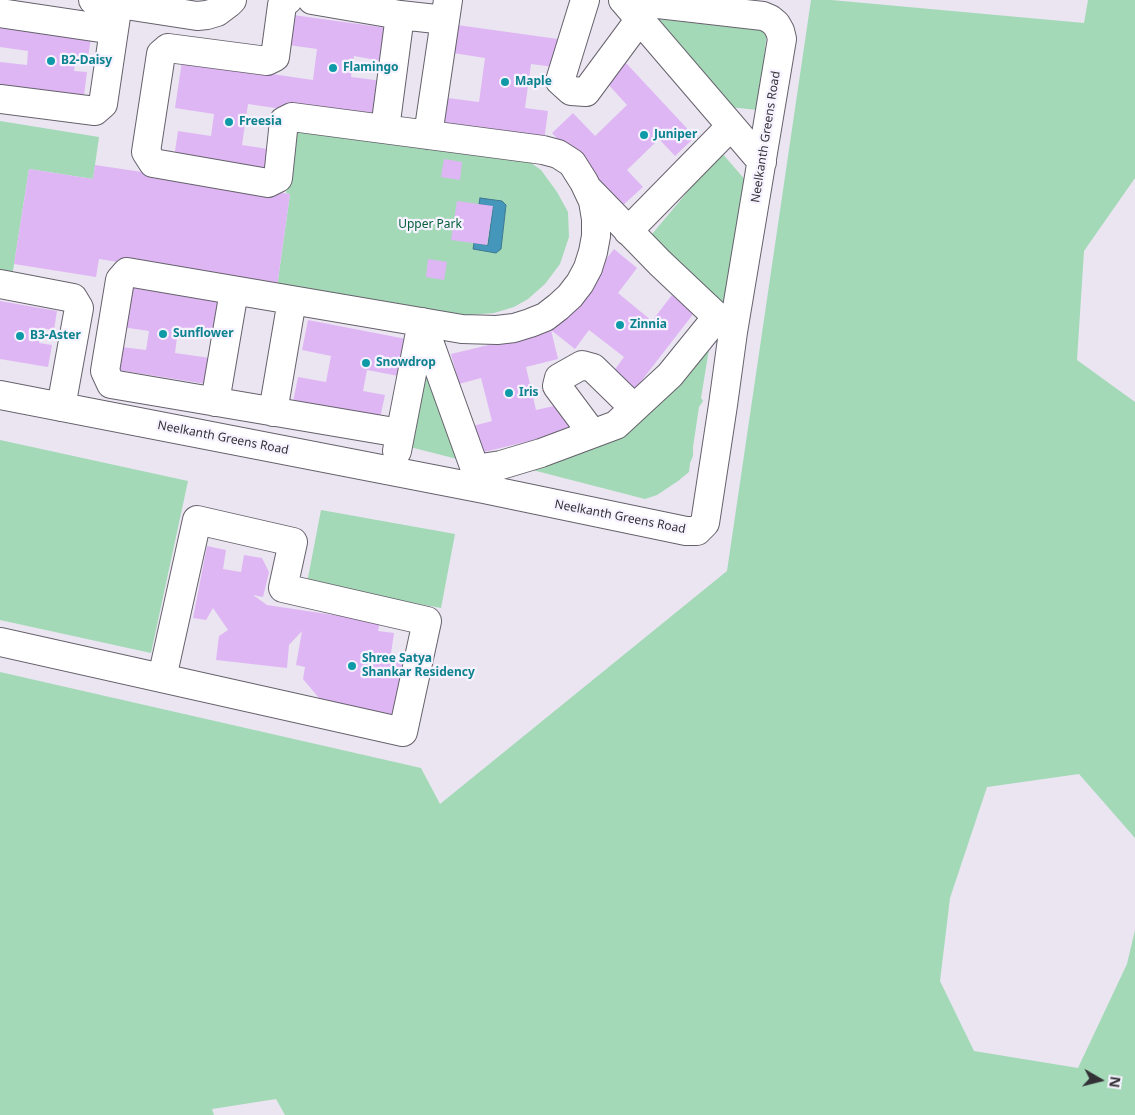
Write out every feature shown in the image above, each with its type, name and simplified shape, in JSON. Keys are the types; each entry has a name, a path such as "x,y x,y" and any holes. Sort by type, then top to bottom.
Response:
{"street":[{"path":"0,99 94,111 103,104 114,30 105,2 197,16 217,12 232,0"},
{"path":"288,0 282,5 275,56 266,61 168,48 161,54 146,152 153,163 268,183 278,178 284,121 292,117 543,150 558,154 572,163 593,201 596,236 588,268 570,296 545,317 514,328 497,330 462,329 127,272 120,280 105,371 111,384 400,433"},
{"path":"312,0 400,16 446,10 428,135"},
{"path":"585,0 560,81 571,91 586,92 629,6 762,162"},
{"name":"Neelkanth Greens Road","path":"0,395 394,472 480,479 686,531 697,531 705,523 724,405 725,324 762,162 782,39 776,24 762,16 629,6"},
{"path":"0,13 114,30"},
{"path":"384,129 400,16"},
{"path":"628,231 731,126"},
{"path":"422,322 480,479 501,465 541,453 616,425 725,324 628,231 587,188"},
{"path":"0,284 73,298 79,308 61,407"},
{"path":"215,402 234,291"},
{"path":"273,412 292,300"},
{"path":"394,472 422,322"},
{"path":"592,433 557,386 560,378 582,365 593,368 634,408"},
{"path":"0,642 403,732 427,621 283,588 293,542 197,520 162,678"}],"green space":[{"path":"811,0 831,0 1084,23 1088,0 1135,0 1135,178 1084,251 1077,360 1135,402 1135,838 1079,774 987,787 950,898 940,981 974,1051 1078,1068 1127,964 1135,930 1135,1115 285,1115 276,1099 212,1109 214,1115 0,1115 0,672 421,768 440,804 727,571"},
{"path":"657,19 767,31 758,110 719,106"},
{"path":"0,121 99,137 93,179 29,169 12,277 0,276"},
{"name":"Upper Park","path":"290,122 524,158 541,170 557,192 568,212 569,237 560,264 545,284 528,299 514,307 494,313 467,315 365,298 277,287 290,194 286,193 289,168"},
{"path":"721,152 747,182 729,310 647,240"},
{"path":"710,343 701,398 703,401 699,407 693,456 689,472 657,495 645,499 517,466 574,443"},
{"path":"426,361 461,460 410,447"},
{"path":"0,440 188,481 151,653 0,620"},
{"path":"321,510 455,534 441,608 307,583"}],"water":[{"path":"480,198 502,201 506,205 501,249 496,253 473,249 474,243 488,245 493,207 479,204"}],"building":[{"path":"286,14 387,28 382,61 354,56 351,77 383,81 377,123 248,104 242,145 268,149 264,172 174,158 178,131 211,136 214,114 175,108 182,61 313,80 317,49 281,44"},
{"name":"Maple","path":"457,25 558,39 554,67 531,64 525,108 548,111 544,141 444,127 448,98 479,102 485,58 453,53"},
{"name":"B2-Daisy","path":"0,27 91,38 88,57 76,56 74,71 87,72 84,95 0,85 0,62 27,65 28,51 0,47"},
{"name":"Juniper","path":"626,63 695,137 675,156 659,139 627,170 643,187 621,207 552,133 573,113 595,136 627,105 606,82"},
{"path":"444,159 462,162 460,180 441,177"},
{"path":"95,165 290,194 277,287 99,259 96,277 14,264 29,169 93,179"},
{"path":"457,201 493,206 487,245 451,240"},
{"name":"Zinnia","path":"614,249 637,268 618,293 652,321 672,295 694,313 632,393 610,376 624,357 589,330 575,349 551,330"},
{"path":"428,259 447,262 444,280 426,277"},
{"name":"Sunflower","path":"129,285 221,300 215,336 178,330 175,353 210,358 206,384 118,370 122,347 146,350 149,331 122,327"},
{"name":"B3-Aster","path":"0,301 57,311 54,330 41,328 39,343 52,345 48,367 0,359"},
{"name":"Snowdrop","path":"308,320 406,339 399,376 367,370 363,391 385,395 380,418 293,402 298,377 326,382 331,356 302,350"},
{"name":"Iris","path":"551,330 558,359 526,367 536,410 567,403 574,430 476,454 469,427 492,421 481,378 459,384 451,354"},
{"path":"207,546 226,550 223,569 241,572 244,555 262,558 269,572 263,597 253,595 267,605 380,622 378,631 394,633 390,660 403,662 394,722 330,711 303,679 305,667 296,665 302,631 289,645 287,668 216,660 219,636 228,630 213,608 206,620 193,618"}],"place":[{"name":"B2-Daisy","path":"51,61"},
{"name":"Flamingo","path":"333,68"},
{"name":"Maple","path":"505,82"},
{"name":"Freesia","path":"229,122"},
{"name":"Juniper","path":"644,135"},
{"name":"Zinnia","path":"620,325"},
{"name":"Sunflower","path":"163,334"},
{"name":"B3-Aster","path":"20,336"},
{"name":"Snowdrop","path":"366,363"},
{"name":"Iris","path":"509,393"},
{"name":"Shree Satya Shankar Residency","path":"352,666"}]}
